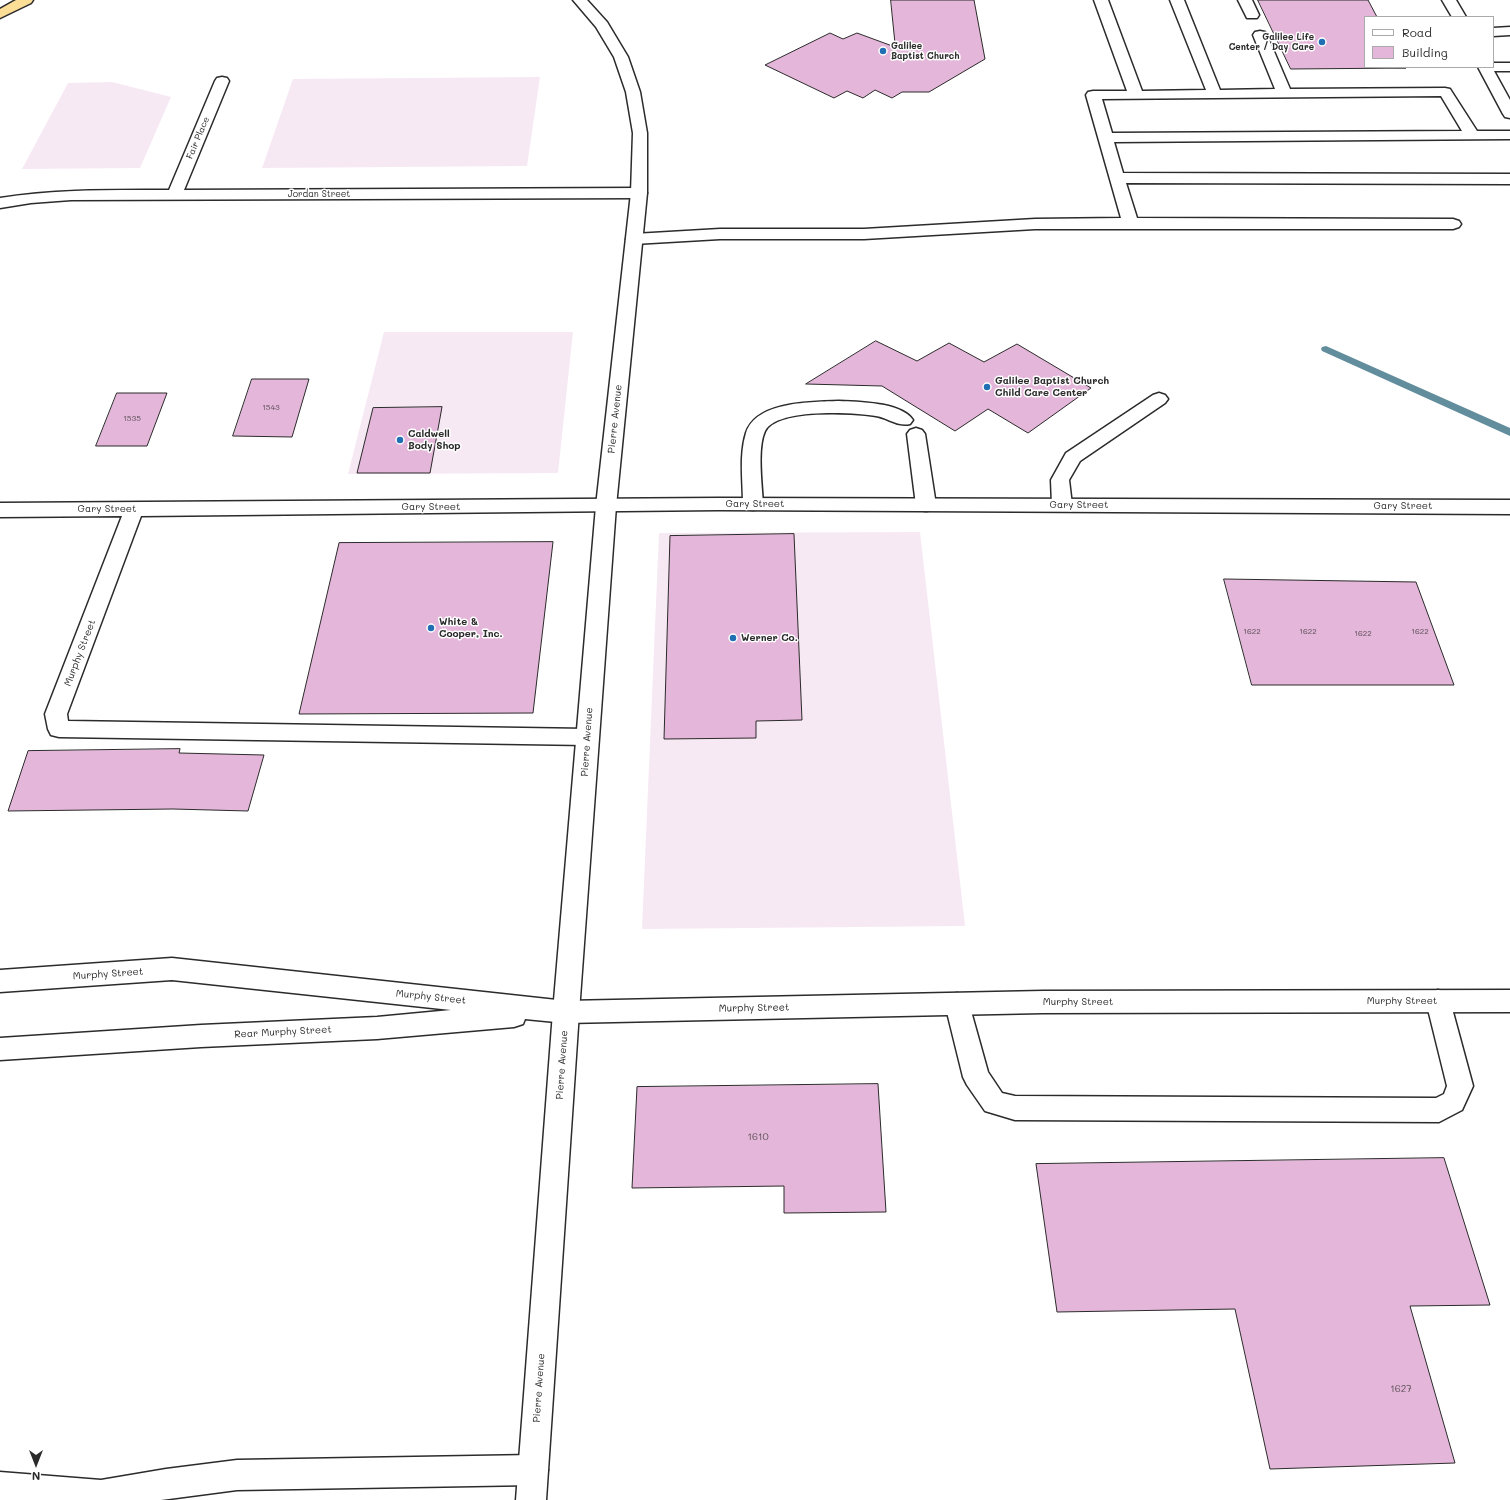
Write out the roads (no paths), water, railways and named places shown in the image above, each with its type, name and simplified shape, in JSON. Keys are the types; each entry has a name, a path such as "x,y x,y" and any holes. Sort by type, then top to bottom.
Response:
{"highway":[{"path":"0,14 26,0"}],"street":[{"name":"Pierre Avenue","path":"530,1500 587,737 606,506 639,193 640,133 633,92 621,57 602,25 580,0"},
{"path":"1101,0 1136,95"},
{"path":"1177,0 1215,94"},
{"path":"1245,0 1252,15"},
{"path":"1449,0 1458,16"},
{"path":"1494,32 1510,32"},
{"path":"1260,35 1284,93"},
{"path":"1494,67 1510,67"},
{"path":"1486,68 1510,114"},
{"name":"Fair Place","path":"175,194 222,81"},
{"path":"1130,223 1093,95 1445,92 1472,135"},
{"path":"1105,138 1510,135"},
{"path":"1117,178 1510,179"},
{"name":"Jordan Street","path":"0,203 31,198 71,195 639,193"},
{"path":"634,239 720,234 864,234 1035,224 1453,224"},
{"path":"1062,505 1060,480 1073,457 1158,399"},
{"path":"753,504 752,442 758,426 770,416 824,407 870,409 889,412 910,427 926,504"},
{"name":"Gary Street","path":"0,510 753,504 1510,507"},
{"name":"Murphy Street","path":"134,509 56,714 59,729 587,737"},
{"name":"Murphy Street","path":"0,981 172,969 566,1012 1051,1002 1510,1001"},
{"path":"957,1004 976,1077 994,1103 1015,1108 1439,1110 1453,1102 1460,1086 1438,1001"},
{"name":"Rear Murphy Street","path":"0,1049 201,1036 377,1028 566,1012"},
{"path":"0,1487 101,1495 166,1484 237,1475 533,1470"}],"waterway":[{"path":"1326,349 1510,432"}],"place":[{"name":"Galilee Life Center / Day Care","path":"1322,42"},
{"name":"Galilee Baptist Church","path":"883,51"},
{"name":"Galilee Baptist Church Child Care Center","path":"987,387"},
{"name":"Caldwell Body Shop","path":"400,440"},
{"name":"White & Cooper, Inc.","path":"431,628"},
{"name":"Werner Co.","path":"733,638"}]}
